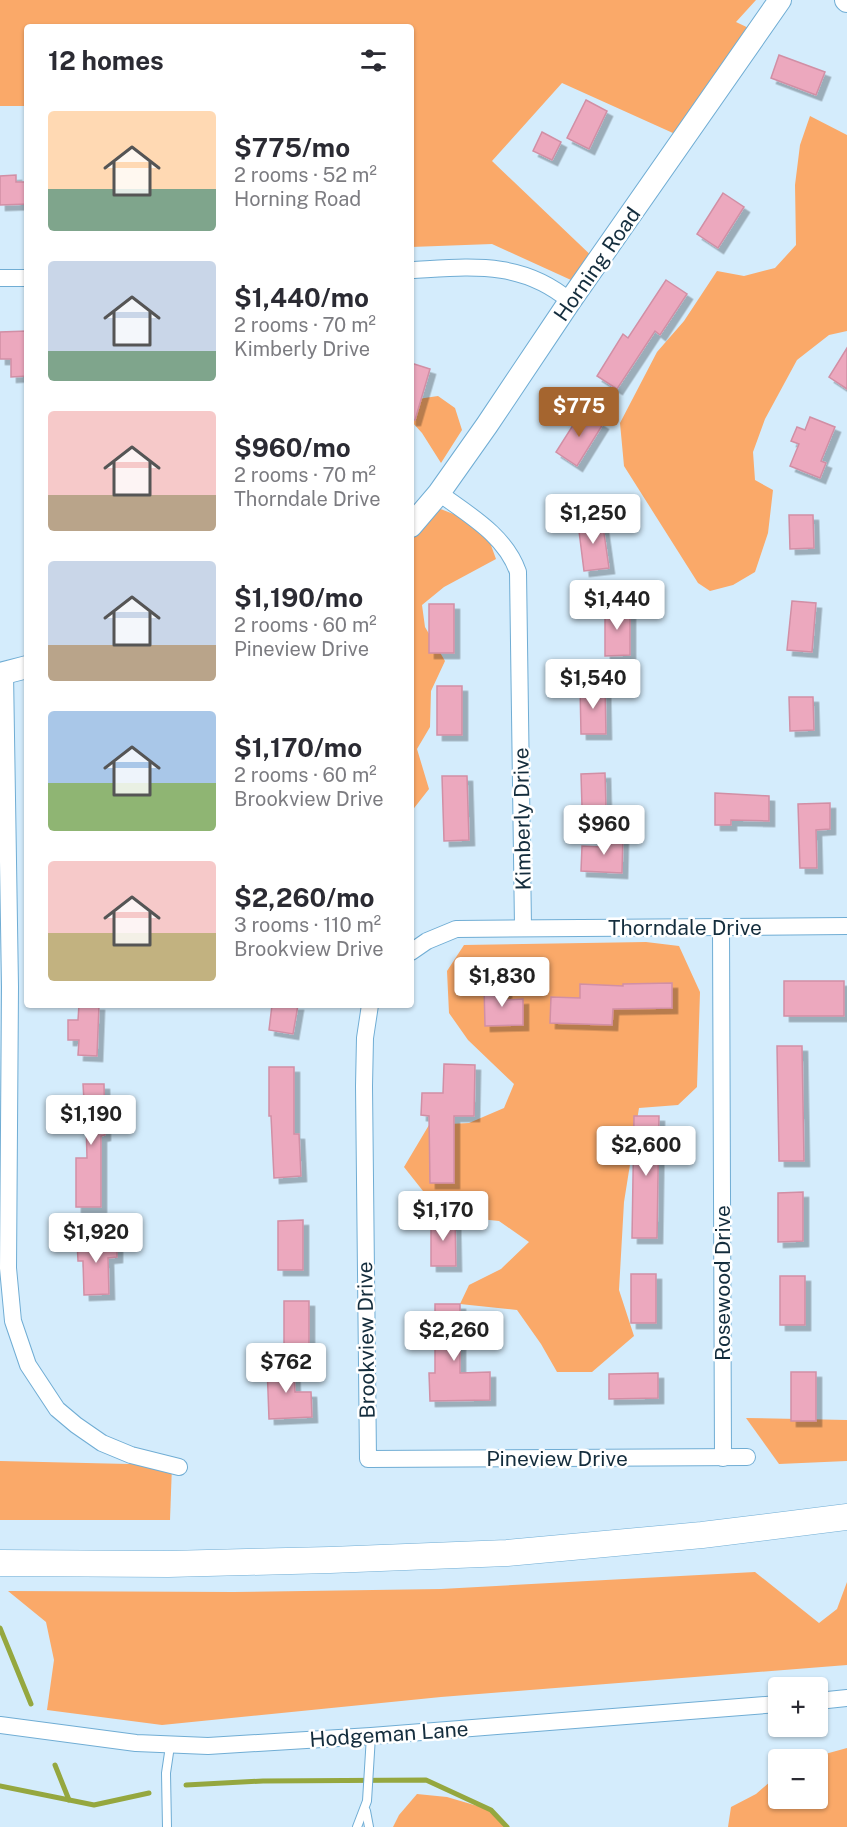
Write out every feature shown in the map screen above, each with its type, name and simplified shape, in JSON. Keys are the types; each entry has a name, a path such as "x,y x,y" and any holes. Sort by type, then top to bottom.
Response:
{"main road":[{"path":"0,1563 180,1564 507,1553 702,1535 847,1517"}],"street":[{"name":"Horning Road","path":"414,522 439,493 487,425 570,301 780,0"},
{"path":"414,270 472,267 508,270 534,278 555,288 570,301"},
{"path":"0,278 24,278"},
{"name":"Kimberly Drive","path":"439,493 480,522 497,538 514,561 518,572 523,927"},
{"path":"11,671 10,987 4,1268 13,1321 28,1365 57,1409 102,1443 131,1455 180,1467"},
{"name":"Thorndale Drive","path":"523,927 847,926"},
{"path":"414,950 427,941 456,929 523,927"},
{"name":"Rosewood Drive","path":"721,927 723,1458"},
{"name":"Brookview Drive","path":"368,1459 364,1086 365,1038 370,1008"},
{"name":"Pineview Drive","path":"368,1459 747,1457"},
{"path":"828,1700 847,1698"},
{"name":"Hodgeman Lane","path":"0,1725 136,1743 208,1746 371,1736 768,1705"}],"lane":[{"path":"369,1827 366,1804 371,1736"},
{"path":"167,1827 166,1773 170,1746"},
{"path":"357,1827 366,1804"}],"shaded area":[{"path":"0,0 756,0 736,22 757,32 684,138 562,83 492,161 598,262 582,285 492,244 414,247 414,24 24,24 24,106 0,106"},
{"path":"810,116 847,135 847,331 829,335 797,360 765,419 753,452 755,480 773,490 768,533 755,572 733,585 710,591 698,583 624,466 620,423 657,352 684,321 717,271 744,276 775,268 796,245 795,185 800,145"},
{"path":"438,396 455,408 462,430 441,463 414,424 414,400"},
{"path":"438,508 484,526 496,559 444,587 422,605 425,627 445,661 431,691 430,727 417,749 429,789 414,808 414,535"},
{"path":"646,942 679,946 700,992 697,1087 678,1105 639,1108 624,1202 619,1290 634,1336 592,1372 557,1372 517,1310 460,1304 469,1285 501,1269 529,1242 499,1221 470,1218 447,1210 423,1191 404,1167 429,1125 469,1123 504,1108 514,1084 468,1040 449,1013 447,971 464,945"},
{"path":"746,1418 847,1420 847,1461 779,1464"},
{"path":"0,1461 172,1465 170,1520 0,1520"},
{"path":"755,1572 819,1623 837,1609 847,1582 847,1665 441,1697 162,1725 47,1710 54,1660 46,1622 8,1591 233,1592 441,1589"},
{"path":"847,1748 847,1827 728,1827 731,1807 756,1794 768,1784 768,1809 828,1809 828,1753"},
{"path":"417,1794 447,1797 491,1810 505,1827 393,1827 399,1815"}],"building":[{"path":"779,55 825,72 816,95 771,78"},
{"path":"586,100 607,111 589,149 567,138"},
{"path":"542,132 561,142 552,160 533,151"},
{"path":"16,175 16,182 24,182 24,204 0,205 0,176"},
{"path":"723,193 744,207 718,248 697,234"},
{"path":"666,280 687,294 660,335 655,331 617,389 597,376 623,334 628,338"},
{"path":"24,331 24,376 11,377 11,359 0,359 0,332"},
{"path":"847,348 847,389 829,377"},
{"path":"414,364 430,369 414,420"},
{"path":"582,411 603,424 577,466 556,452"},
{"path":"810,417 835,427 821,461 826,463 820,478 790,466 799,444 791,441 797,427 805,430"},
{"path":"789,515 813,515 814,548 790,549"},
{"path":"602,519 609,568 584,571 578,523"},
{"path":"792,601 816,603 812,652 787,650"},
{"path":"429,604 454,604 454,653 429,653"},
{"path":"605,607 630,607 630,655 605,656"},
{"path":"580,685 605,685 606,734 581,734"},
{"path":"437,686 462,686 462,735 437,735"},
{"path":"789,697 813,697 814,730 790,731"},
{"path":"605,773 606,807 582,807 581,774"},
{"path":"442,776 467,776 469,840 444,841"},
{"path":"715,793 769,796 769,821 731,820 731,825 715,825"},
{"path":"830,803 830,829 816,830 817,868 800,868 798,804"},
{"path":"605,833 623,834 622,873 581,871 582,846 604,847"},
{"path":"784,981 844,981 844,1016 784,1016"},
{"path":"672,983 672,1008 613,1009 612,1025 550,1023 551,997 580,998 580,984 623,986 623,984"},
{"path":"506,985 506,1000 523,999 523,1025 485,1026 484,986"},
{"path":"79,1008 99,1008 97,1056 78,1055 79,1040 68,1040 68,1020 78,1020"},
{"path":"272,1008 297,1008 293,1034 269,1030"},
{"path":"777,1046 802,1046 804,1161 779,1161"},
{"path":"444,1064 475,1065 474,1116 454,1116 454,1183 430,1183 429,1116 421,1115 422,1093 443,1093"},
{"path":"269,1067 294,1067 294,1134 299,1134 301,1176 274,1178 271,1116 269,1116"},
{"path":"83,1084 104,1084 105,1135 101,1136 101,1207 76,1207 76,1158 87,1158 86,1121 75,1122 74,1101 84,1101"},
{"path":"634,1116 659,1116 657,1238 632,1238"},
{"path":"803,1192 803,1241 778,1242 778,1193"},
{"path":"431,1218 455,1218 456,1266 431,1266"},
{"path":"303,1220 303,1270 278,1270 278,1221"},
{"path":"117,1239 117,1257 108,1258 109,1294 84,1295 83,1261 78,1261 77,1240"},
{"path":"631,1274 656,1274 656,1323 631,1323"},
{"path":"780,1276 805,1276 805,1325 780,1325"},
{"path":"284,1301 309,1301 309,1350 284,1350"},
{"path":"435,1304 460,1304 460,1373 490,1372 490,1400 430,1401 429,1373 435,1373"},
{"path":"294,1364 295,1392 311,1392 312,1417 269,1419 267,1365"},
{"path":"791,1372 816,1372 816,1421 791,1421"},
{"path":"658,1373 658,1398 609,1399 609,1374"}],"waterway":[{"path":"0,1628 31,1704"},
{"path":"55,1765 69,1800"},
{"path":"186,1785 263,1781 426,1780 491,1810 507,1827"},
{"path":"0,1786 94,1805 149,1793"}]}
